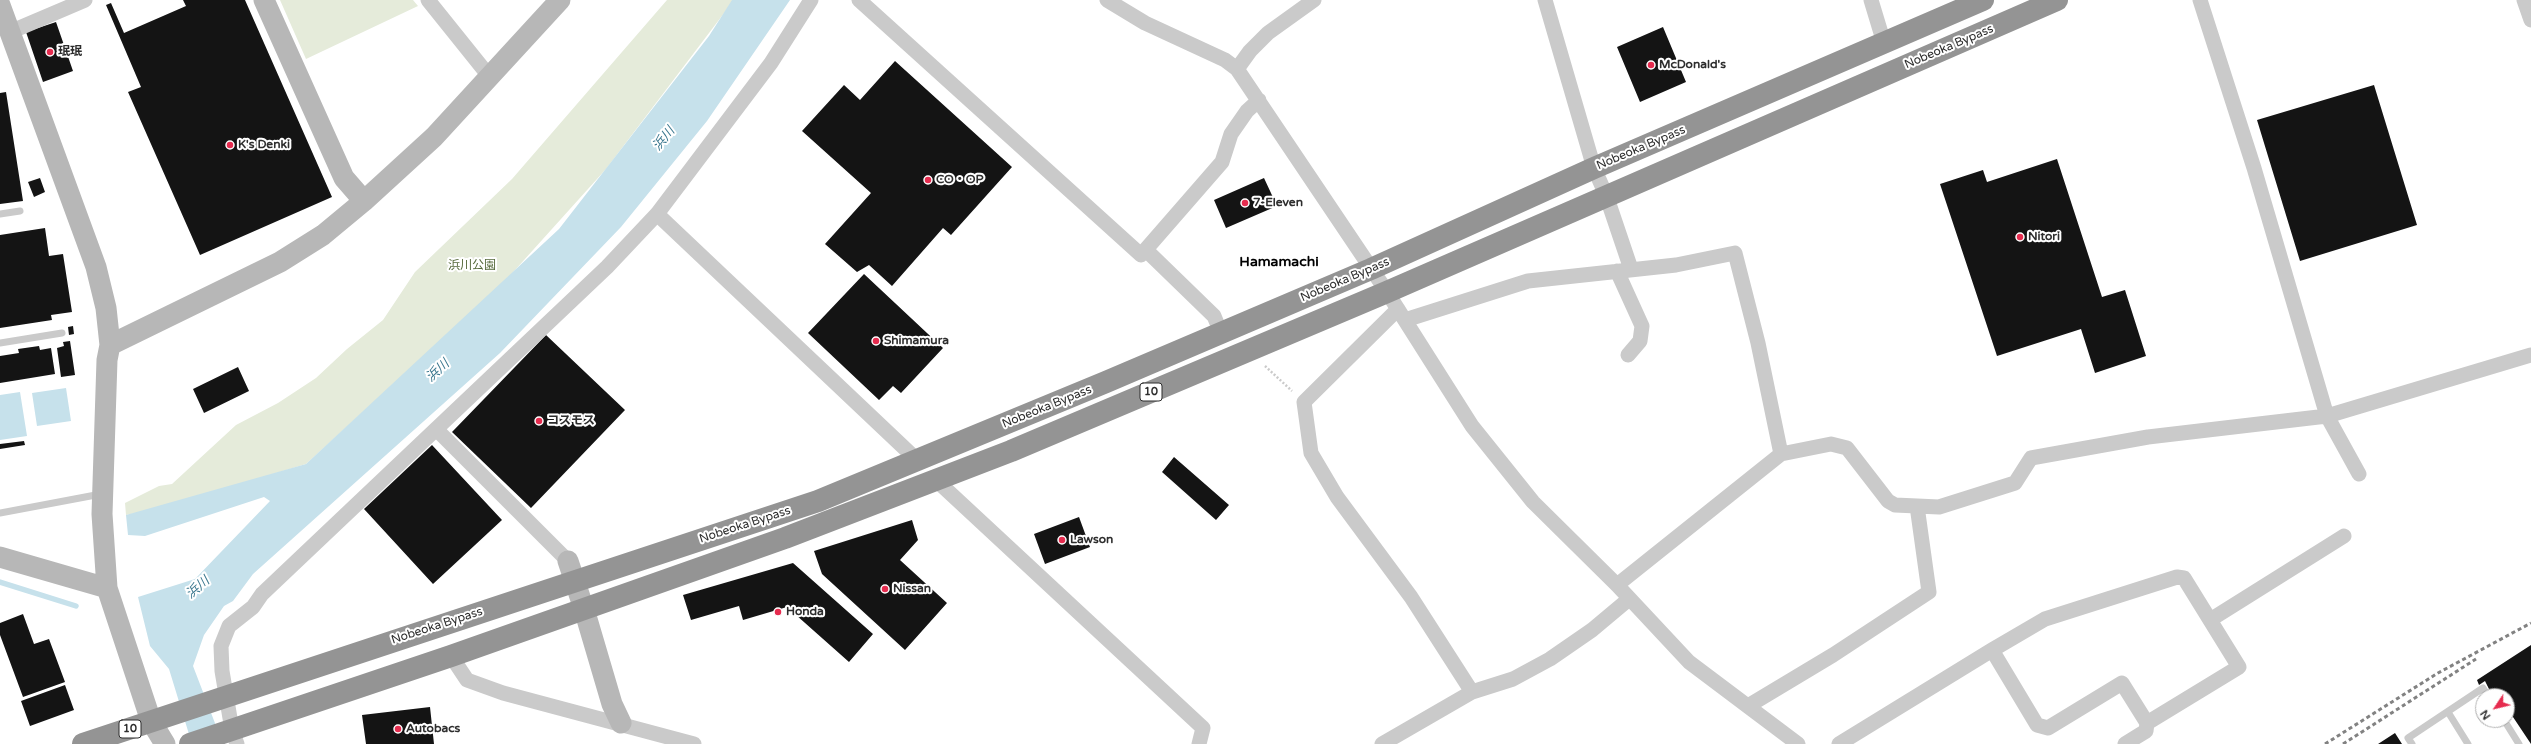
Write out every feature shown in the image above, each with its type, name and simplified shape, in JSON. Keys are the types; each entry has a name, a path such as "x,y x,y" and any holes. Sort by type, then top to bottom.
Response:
{"highway":[{"name":"Nobeoka Bypass","path":"83,744 218,698 818,501 1371,269 1594,168 1983,0"},
{"name":"Nobeoka Bypass","path":"190,744 231,735 785,538 1011,451 1249,350 1397,307 1606,195 2057,0"}],"street":[{"path":"10,32 85,0"},
{"path":"264,0 344,178 364,201"},
{"path":"428,0 489,76"},
{"path":"110,345 280,262 323,235 364,201 434,136 560,0"},
{"path":"231,735 218,698 221,646 229,626 253,607 262,594 437,430 607,267 657,214 771,63 811,0"},
{"path":"859,0 1141,255 1222,162 1231,134 1247,111 1259,100"},
{"path":"1107,0 1144,22 1225,60 1238,69 1397,307 1472,426 1533,502 1617,585 1689,662 1797,744"},
{"path":"1238,69 1250,51 1268,33 1314,0"},
{"path":"1545,0 1594,168 1606,195 1624,270 1642,326 1640,341 1628,355"},
{"path":"1871,0 1884,43"},
{"path":"2200,0 2254,168 2327,416 2358,474"},
{"path":"2524,0 2531,20"},
{"path":"0,5 96,267 106,308 110,345 107,360 103,493 107,588 151,721 164,744"},
{"path":"657,214 917,460"},
{"path":"1146,250 1214,316 1221,333"},
{"path":"1472,692 1411,597 1337,498 1311,453 1304,402 1397,307 1528,281 1676,265 1735,253 1758,343 1781,454"},
{"path":"1617,585 1781,454 1831,444 1847,448 1888,501 1895,505 1939,507 2015,483 2031,458 2156,436 2327,416 2531,355"},
{"path":"437,430 568,561 612,704 621,723"},
{"path":"936,480 1203,728 1199,744"},
{"path":"1748,706 1833,655 1929,592 1917,506"},
{"path":"2210,620 2344,536"},
{"path":"0,557 107,588"},
{"path":"1839,744 2045,619 2177,577 2184,578 2239,667 2147,723"},
{"path":"1382,744 1472,692 1513,679 1550,659 1592,630 1629,599"},
{"path":"1992,650 2037,725 2048,728 2122,683 2147,723 2146,731 2125,744"},
{"path":"451,656 467,680 503,693 621,723 694,744"}],"lane":[{"path":"0,214 20,211"},
{"path":"0,343 62,334"},
{"path":"0,513 103,493"},
{"path":"2412,744 2408,738 2475,693"},
{"path":"2448,712 2468,744"},
{"path":"2509,728 2519,744"}],"path":[{"path":"1249,350 1304,402"}],"green space":[{"path":"280,0 413,0 418,6 306,59"},
{"name":"浜川公園","path":"667,0 734,0 606,169 497,290 306,464 161,508 126,515 125,503 159,486 172,484 236,425 278,403 316,378 347,349 383,320 415,272 512,179"}],"water":[{"name":"浜川","path":"732,0 790,0 707,121 621,227 500,353 253,574 233,601 224,606 204,635 193,666 223,744 192,744 169,669 150,646 138,597 195,579 270,501 264,497 145,536 128,535 126,515 306,464 559,229 709,36"},
{"path":"66,388 71,421 37,426 32,393"},
{"path":"20,392 27,436 0,440 0,395"}],"building":[{"name":"K's Denki","path":"183,0 245,0 332,197 200,255 128,92 141,87 106,5 111,3 124,33 186,6"},
{"name":"珉珉","path":"56,22 73,71 43,82 26,32"},
{"name":"McDonald's","path":"1663,27 1686,82 1640,102 1617,47"},
{"name":"CO・OP","path":"895,61 1012,167 951,235 943,228 892,286 869,265 857,272 825,244 871,193 802,131 844,85 860,100"},
{"path":"2374,85 2417,225 2300,261 2257,120"},
{"path":"6,92 23,201 0,204 0,93"},
{"name":"Nitori","path":"2057,159 2102,297 2125,290 2146,356 2095,373 2081,329 1997,356 1940,184 1983,170 1987,182"},
{"path":"40,178 45,192 34,197 28,182"},
{"name":"7-Eleven","path":"1264,178 1277,206 1226,228 1214,200"},
{"path":"45,228 49,256 63,254 72,312 51,315 52,320 0,328 0,235"},
{"name":"Shimamura","path":"864,274 943,348 901,393 893,386 879,400 808,333"},
{"path":"73,326 74,334 69,335 68,327"},
{"name":"コスモス","path":"546,335 625,410 531,508 452,432"},
{"path":"70,341 75,375 61,377 57,348 64,346 63,342"},
{"path":"39,346 40,350 51,348 55,374 0,383 0,356 19,353 18,349"},
{"path":"238,367 249,391 204,413 193,389"},
{"path":"24,441 25,445 0,449 0,444"},
{"path":"432,445 502,520 433,584 364,509"},
{"path":"1174,457 1229,505 1216,520 1162,472"},
{"name":"Lawson","path":"1079,517 1090,547 1045,564 1034,534"},
{"name":"Nissan","path":"912,520 918,540 900,560 947,603 905,650 822,574 814,551"},
{"path":"793,563 873,634 849,662 787,607 743,620 739,606 691,620 683,595"},
{"path":"23,614 34,644 49,639 65,682 23,697 0,635 0,623"},
{"path":"2531,645 2531,744 2515,720 2515,688 2488,688 2485,681 2479,685 2477,680"},
{"path":"65,685 74,710 30,726 21,701"},
{"name":"Autobacs","path":"430,707 434,744 366,744 362,715"},
{"path":"2395,733 2402,744 2378,744"}],"waterway":[{"path":"0,582 76,606"}],"railway":[{"path":"2325,744 2438,673 2531,623"},
{"path":"2343,744 2476,659"}],"place":[{"name":"珉珉","path":"50,52"},
{"name":"McDonald's","path":"1651,65"},
{"name":"K's Denki","path":"230,145"},
{"name":"CO・OP","path":"928,180"},
{"name":"7-Eleven","path":"1245,203"},
{"name":"Nitori","path":"2020,237"},
{"name":"Shimamura","path":"876,341"},
{"name":"コスモス","path":"539,421"},
{"name":"Lawson","path":"1062,540"},
{"name":"Nissan","path":"885,589"},
{"name":"Honda","path":"778,612"},
{"name":"Autobacs","path":"398,729"}],"district":[{"name":"Hamamachi","path":"1279,262"}]}
